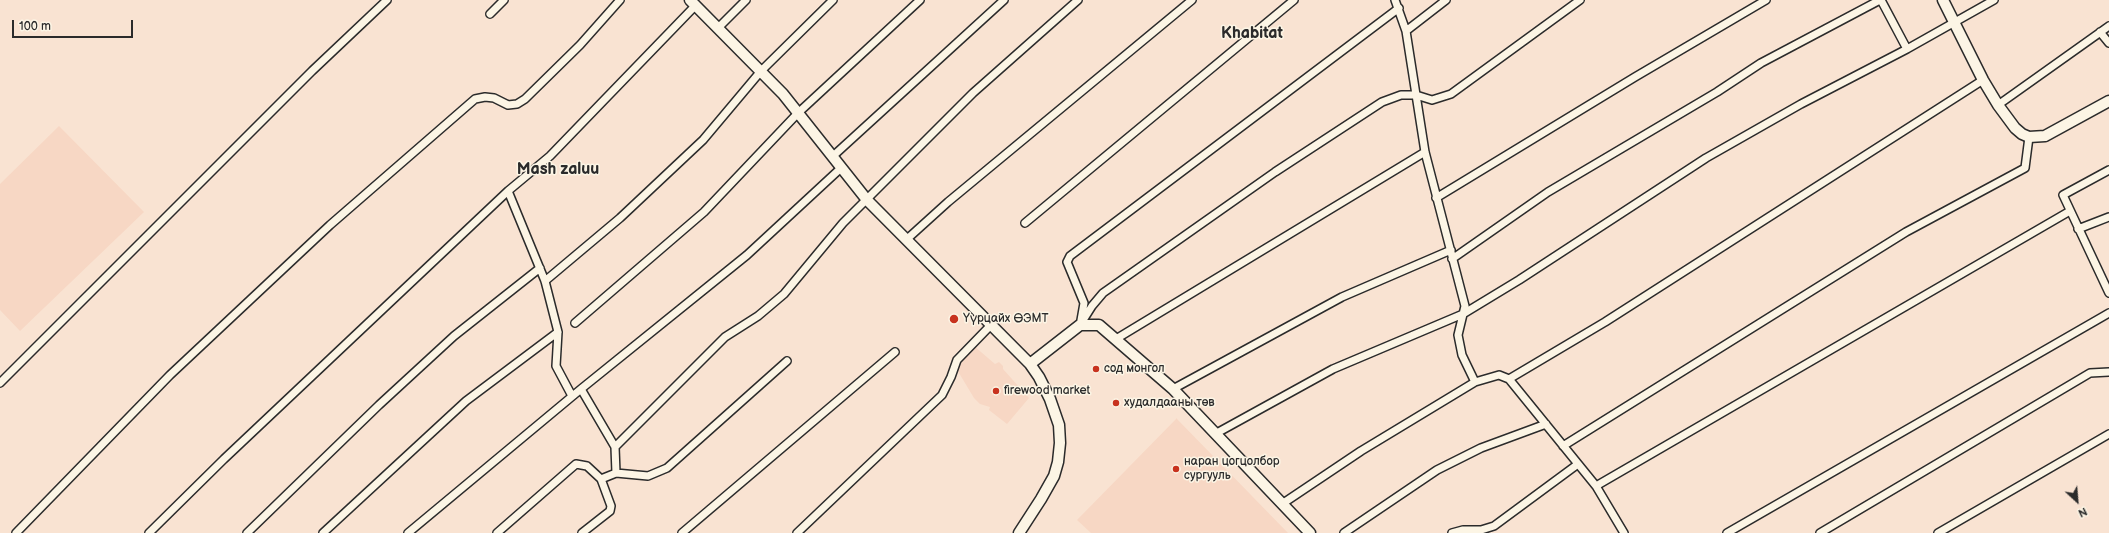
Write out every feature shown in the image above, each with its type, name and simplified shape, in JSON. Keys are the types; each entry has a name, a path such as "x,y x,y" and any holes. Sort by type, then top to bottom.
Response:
{"main road":[{"path":"1944,0 1983,80 1998,105 2015,128 2029,137 2038,138 2054,132 2109,101"},
{"path":"692,3 761,71 798,113 867,200 1030,364 1039,377 1053,406 1058,425 1060,443 1058,462 1054,476 1019,533"},
{"path":"1030,364 1080,325 1099,325 1173,389 1310,533"}],"street":[{"path":"0,383 306,76 387,0"},
{"path":"490,14 504,0"},
{"path":"16,533 170,375 330,225 475,99 485,97 494,98 508,105 516,104 525,99 580,45 620,0"},
{"path":"718,28 746,0"},
{"path":"545,281 620,218 703,140 761,71 833,0"},
{"path":"575,323 704,212 798,113 920,0"},
{"path":"832,157 1004,0"},
{"path":"615,447 725,336 758,316 784,294 843,223 973,93 1078,0"},
{"path":"906,240 948,202 1192,0"},
{"path":"1025,223 1294,0"},
{"path":"1395,0 1406,31 1425,152 1436,198 1452,250 1452,259 1465,306 1458,335 1462,355 1475,382"},
{"path":"1406,31 1446,0"},
{"path":"1080,325 1092,306 1104,294 1274,172 1382,102 1401,95 1416,95 1432,100 1451,94 1580,0"},
{"path":"1436,198 1634,77 1766,0"},
{"path":"1452,259 1548,192 1717,92 1761,63 1880,0 1907,49"},
{"path":"1215,434 1334,369 1463,314 1519,280 1706,158 1801,104 1907,49 1994,0"},
{"path":"149,533 224,459 508,192 550,156 692,3"},
{"path":"1080,325 1084,303 1067,262 1070,256 1399,8"},
{"path":"1998,105 2109,26"},
{"path":"2100,32 2109,43"},
{"path":"1509,379 1605,322 1983,80"},
{"path":"1563,446 1906,232 2025,168 2029,137"},
{"path":"1116,339 1425,152"},
{"path":"408,533 572,396 747,255 841,168"},
{"path":"2109,170 2063,195 2078,229 2107,285 2109,293"},
{"path":"508,192 545,281 558,332 556,366 572,396"},
{"path":"1596,486 2070,211"},
{"path":"2078,229 2109,217"},
{"path":"1173,389 1342,297 1452,250"},
{"path":"247,533 379,405 454,336 540,268"},
{"path":"1727,533 2109,313"},
{"path":"797,533 942,395 957,360 991,325"},
{"path":"323,533 466,401 558,332"},
{"path":"682,533 895,352"},
{"path":"602,479 616,473 648,476 668,468 787,360"},
{"path":"1820,533 2090,373 2109,372"},
{"path":"1282,504 1361,451 1475,382 1499,375 1509,379 1596,486 1624,533"},
{"path":"581,389 615,447 616,473"},
{"path":"1344,533 1437,470 1481,448 1546,424"},
{"path":"1938,533 2109,434"},
{"path":"497,533 576,464 587,466 602,479 610,501 610,511 582,533"},
{"path":"1452,533 1463,530 1481,530 1494,526 1578,464"}],"shaded area":[{"path":"59,126 144,212 20,331 0,310 0,184"},
{"name":"firewood market","path":"974,346 995,364 999,362 1003,366 1003,369 1029,398 1007,424 989,410 990,407 980,404 974,398 956,368"},
{"name":"наран цогцолбор сургууль","path":"1177,418 1288,533 1091,533 1077,520"}],"place":[{"name":"Үүрцайх ӨЭМТ","path":"954,319"},
{"name":"сод монгол","path":"1096,369"},
{"name":"firewood market","path":"996,391"},
{"name":"худалдааны төв","path":"1116,403"},
{"name":"наран цогцолбор сургууль","path":"1176,469"}],"district":[{"name":"Khabitat","path":"1252,34"},
{"name":"Mash zaluu","path":"558,170"}]}
